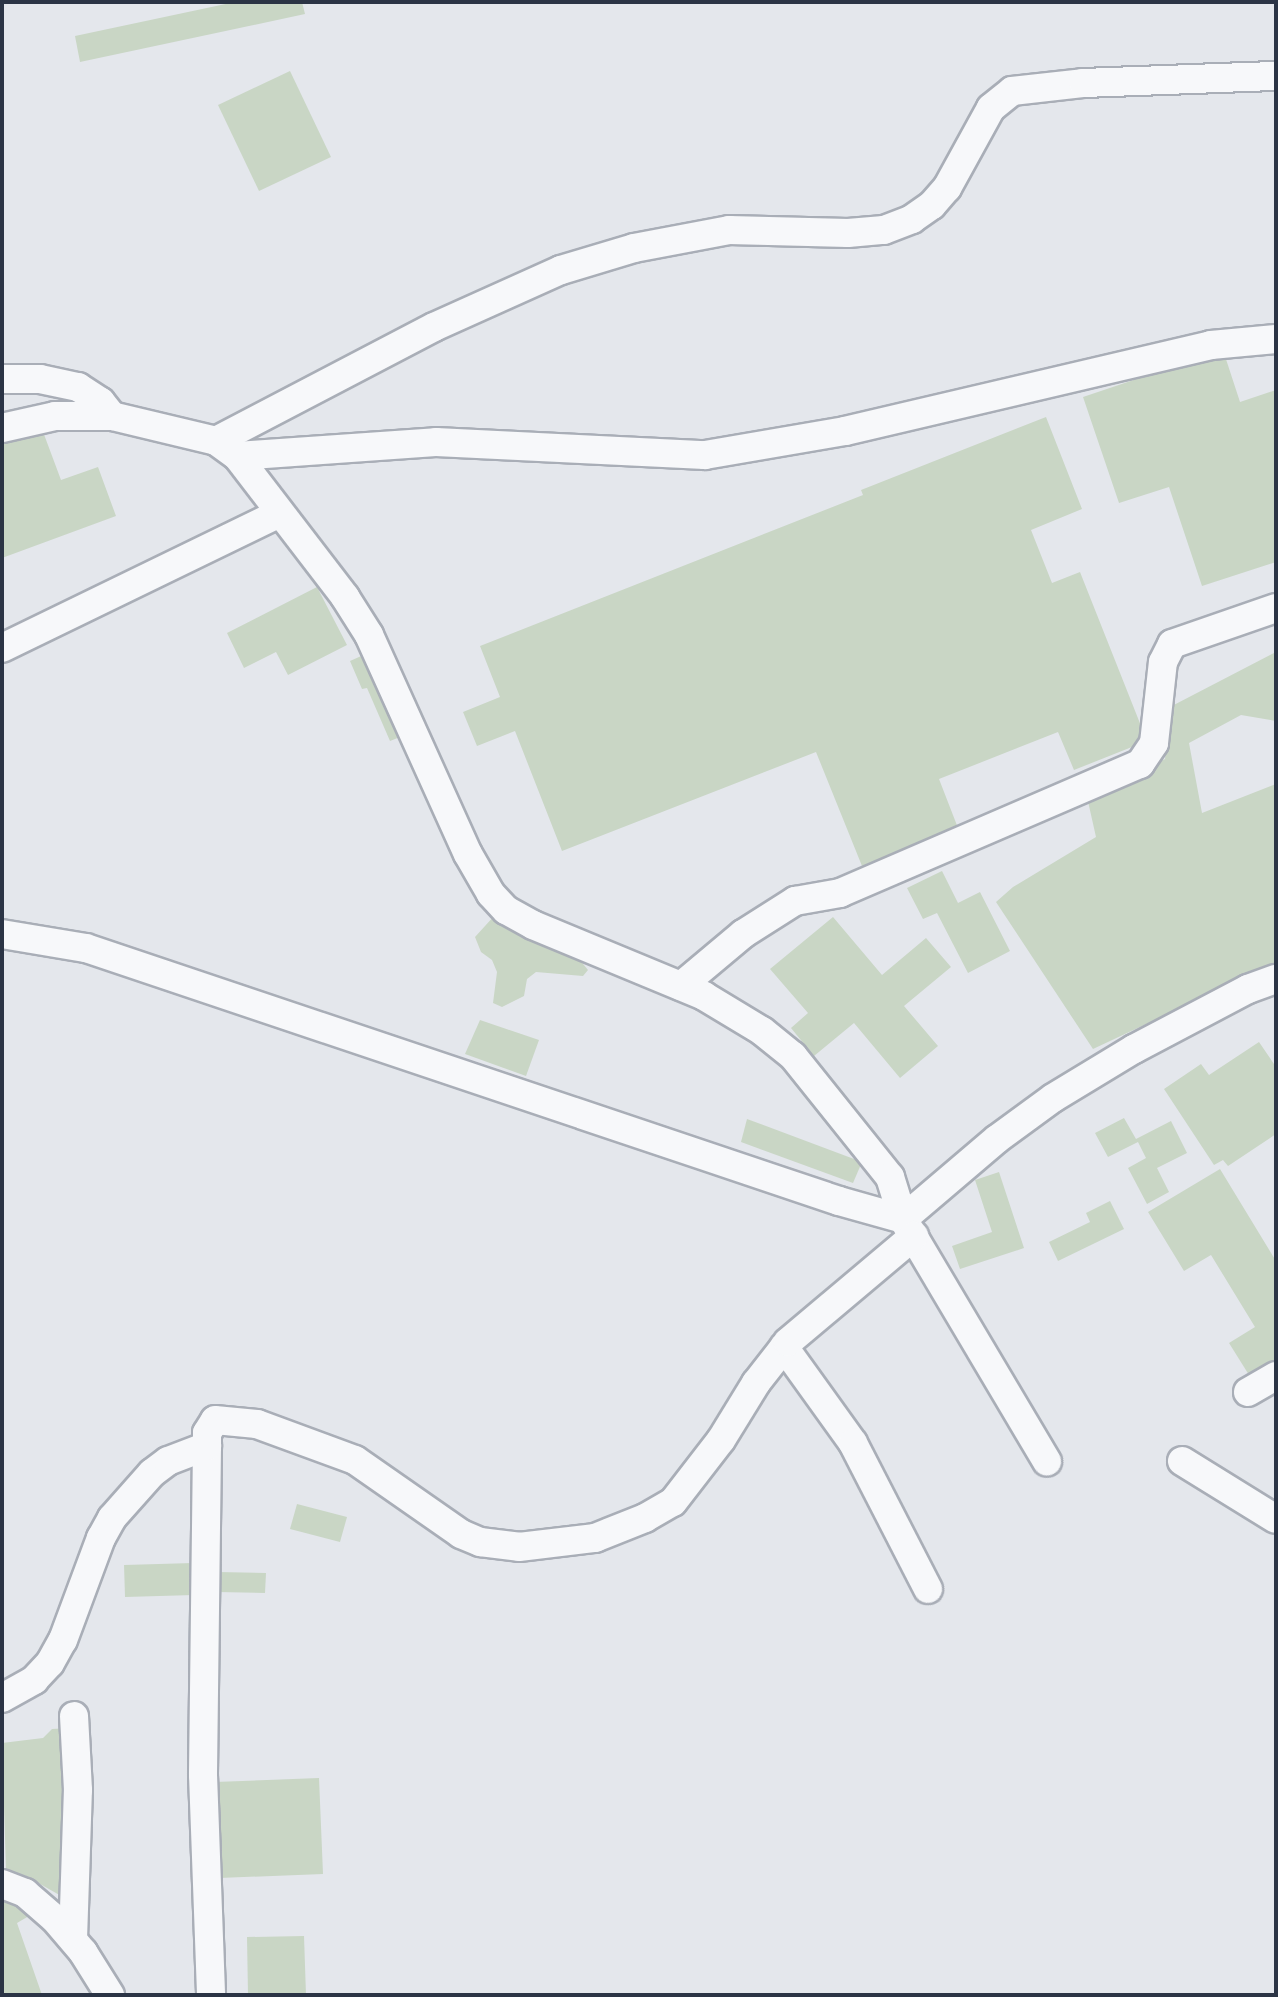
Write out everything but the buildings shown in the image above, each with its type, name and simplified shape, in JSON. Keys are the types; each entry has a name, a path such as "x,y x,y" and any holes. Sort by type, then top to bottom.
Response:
{"lane":[{"path":"226,449 434,327 561,270 634,248 729,230 848,233 884,230 912,219 932,205 947,188 991,108 1012,91 1083,83 1276,76"},
{"path":"2,428 55,416 112,416 226,449 436,442 705,455 845,431 1211,345 1276,339"},
{"path":"2,379 40,379 78,387 101,402 112,416"},
{"path":"226,449 345,597 369,635 468,854 491,894 506,910 533,925 681,986 762,1031 793,1056 890,1177 909,1228 1047,1462"},
{"path":"2,648 280,513"},
{"path":"681,986 743,934 795,901 840,893 1140,764 1154,743 1163,662 1172,644 1276,608"},
{"path":"2,934 86,948 839,1201 909,1228"},
{"path":"211,1995 203,1775 207,1433 215,1420 257,1424 355,1460 461,1534 480,1542 519,1547 595,1538 645,1518 673,1502 721,1440 784,1347 997,1139 1053,1098 1134,1049 1248,989 1276,979"},
{"path":"784,1347 853,1443 928,1589"},
{"path":"1248,1392 1276,1376"},
{"path":"2,1698 34,1680 50,1663 63,1640 106,1527 139,1484 168,1461 207,1446"},
{"path":"1182,1461 1276,1519"},
{"path":"73,1939 78,1790 74,1716"},
{"path":"2,1884 25,1893 73,1939 110,1995"}],"green space":[{"path":"235,2 302,2 305,14 80,62 75,36"},
{"path":"290,71 331,157 259,191 218,105"},
{"path":"1223,350 1240,402 1276,390 1276,562 1202,586 1169,487 1119,503 1083,397"},
{"path":"1046,417 1082,509 1031,530 1052,583 1080,572 1147,741 1074,770 1058,732 939,779 958,828 862,866 816,752 562,851 515,731 477,746 463,712 500,697 480,646 863,495 861,490"},
{"path":"42,429 61,480 98,467 116,516 2,558 2,443"},
{"path":"317,587 347,645 288,675 276,652 244,668 227,633"},
{"path":"1276,652 1276,721 1241,715 1189,743 1202,813 1276,784 1276,963 1093,1049 996,902 1013,887 1096,837 1087,797 1165,759 1168,708"},
{"path":"368,653 405,735 390,741 367,688 362,689 350,661"},
{"path":"942,871 958,903 980,892 1010,951 968,973 937,913 923,919 907,888"},
{"path":"495,915 543,945 579,959 588,970 583,976 536,972 527,979 524,996 502,1007 493,1003 497,972 492,960 481,952 475,937"},
{"path":"833,917 882,975 926,938 951,967 904,1006 938,1046 900,1078 854,1023 814,1056 791,1028 808,1013 770,969"},
{"path":"480,1020 539,1040 526,1076 465,1054"},
{"path":"1259,1042 1276,1067 1276,1134 1228,1166 1223,1160 1214,1165 1164,1089 1201,1064 1209,1075"},
{"path":"1124,1118 1136,1139 1171,1121 1187,1153 1157,1168 1169,1192 1147,1204 1128,1168 1146,1158 1138,1142 1108,1157 1095,1133"},
{"path":"747,1119 862,1162 853,1183 741,1142"},
{"path":"1220,1169 1276,1261 1276,1359 1249,1375 1229,1343 1255,1327 1211,1255 1184,1271 1148,1212"},
{"path":"999,1172 1024,1248 960,1269 952,1246 992,1232 975,1180"},
{"path":"1110,1201 1124,1229 1058,1261 1049,1242 1090,1222 1086,1213"},
{"path":"297,1504 347,1517 340,1542 290,1529"},
{"path":"193,1563 194,1595 125,1597 124,1565"},
{"path":"217,1572 266,1573 265,1593 217,1592"},
{"path":"70,1728 70,1901 26,1876 6,1870 2,1743 43,1738 52,1729"},
{"path":"319,1778 323,1874 219,1878 215,1782"},
{"path":"2,1888 34,1913 17,1923 42,1995 2,1995"},
{"path":"304,1936 306,1995 248,1995 247,1937"}]}
